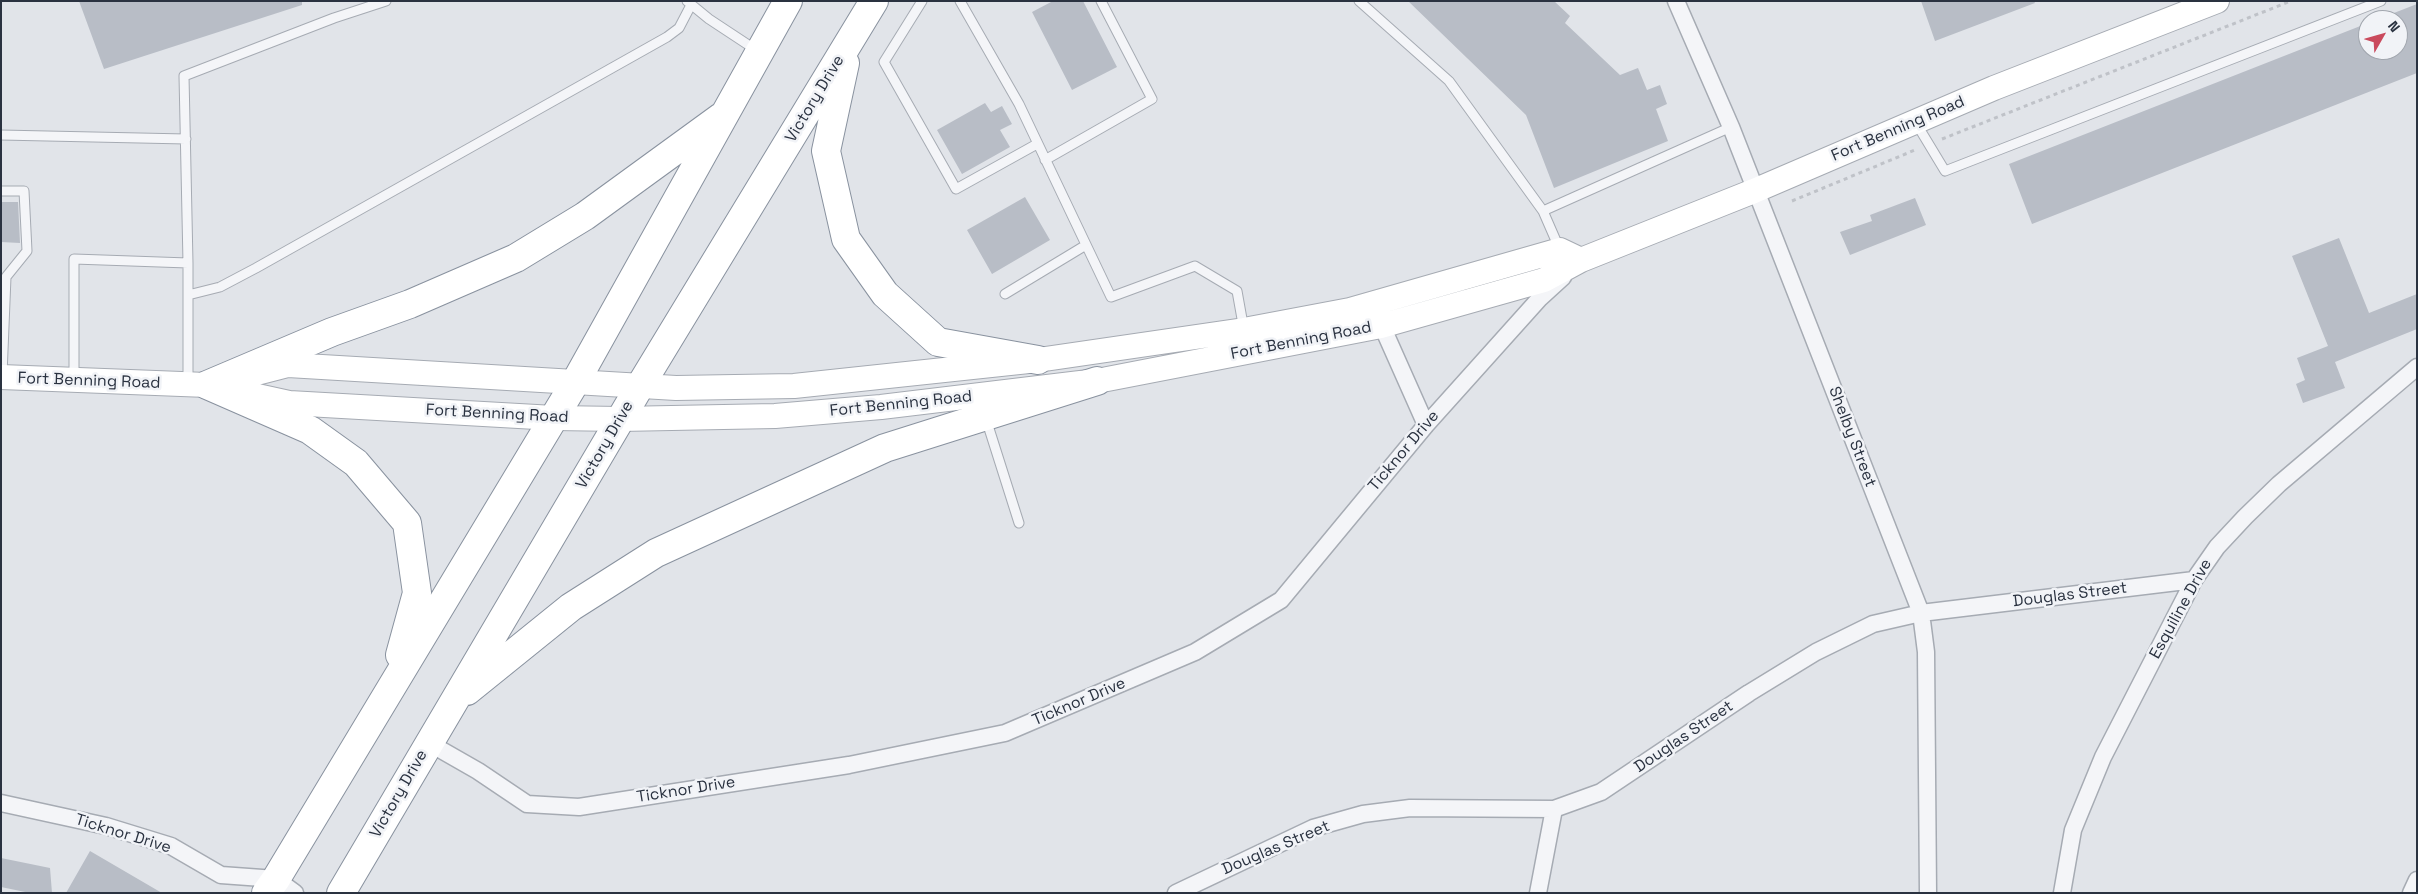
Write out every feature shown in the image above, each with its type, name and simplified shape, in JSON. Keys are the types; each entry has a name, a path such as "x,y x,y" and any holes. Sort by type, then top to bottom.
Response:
{"highway":[{"name":"Victory Drive","path":"342,893 620,419 874,1"},
{"path":"279,888 391,688 576,382 787,2"},
{"path":"850,42 826,151 846,239 885,294 938,342 1038,360"},
{"path":"197,385 332,332 410,304 516,258 585,216 727,112"},
{"path":"454,701 571,607 656,553 885,448 1097,381"},
{"path":"197,385 310,430 356,463 407,523 418,593 391,688"}],"street":[{"name":"Shelby Street","path":"1676,1 1731,127 1754,191 1921,613 1926,652 1928,893"},
{"name":"Fort Benning Road","path":"2,377 197,385 290,403 554,418 620,419 775,416 881,407 1097,381 1381,326 1544,280 1581,260 1754,191 1994,88 2217,1"},
{"name":"Fort Benning Road","path":"197,385 288,365 676,388 794,386 1038,360 1244,330 1350,310 1560,250"},
{"path":"1560,250 1581,260"},
{"name":"Ticknor Drive","path":"429,743 478,771 527,804 579,807 849,765 1005,733 1196,652 1281,600 1426,424 1540,298 1581,260"},
{"path":"1373,303 1381,326 1426,424"},
{"name":"Esquiline Drive","path":"2062,893 2073,830 2103,756 2194,580 2217,547 2258,504 2417,368"},
{"name":"Douglas Street","path":"1176,893 1313,828 1363,814 1410,808 1554,809 1601,792 1749,693 1816,652 1872,624 1921,613 2194,580"},
{"name":"Ticknor Drive","path":"1,804 106,826 162,844 221,875 279,888"},
{"path":"1538,893 1554,809"},
{"path":"2411,893 2417,880"}],"lane":[{"path":"197,385 188,295 184,76 334,18 386,1"},
{"path":"922,1 884,62 956,189 1037,144"},
{"path":"1045,160 1152,99 1101,1"},
{"path":"1359,1 1449,81 1542,211 1560,250"},
{"path":"1915,121 1945,171 2381,1"},
{"path":"962,2 1019,104 1111,297 1195,266 1237,292 1244,330"},
{"path":"188,295 220,287 256,268 666,38 679,28 689,3 709,19 760,53"},
{"path":"1542,211 1731,127"},
{"path":"1,134 186,139"},
{"path":"1,190 24,191 27,251 3,277 2,377"},
{"path":"1005,294 1086,245"},
{"path":"74,380 74,260 188,263"},
{"path":"986,416 1019,524"}],"path":[{"path":"1765,216 1782,205 1929,144 2291,1"}],"building":[{"path":"79,1 302,1 302,5 104,69"},
{"path":"1053,1 1083,1 1117,67 1072,90 1032,12"},
{"path":"1408,1 1554,1 1570,16 1565,23 1620,75 1638,68 1647,90 1660,85 1667,104 1656,109 1668,141 1554,188 1526,115"},
{"path":"1921,1 2034,1 2035,3 1935,41"},
{"path":"2417,4 2417,73 2032,224 2009,164 2358,27 2358,60 2408,60 2408,10 2402,10"},
{"path":"985,103 991,112 1002,106 1012,124 1000,130 1010,147 962,174 937,130"},
{"path":"1025,197 1050,240 992,274 967,230"},
{"path":"1915,198 1926,225 1850,255 1840,232 1872,221 1870,215"},
{"path":"1,202 18,202 20,243 1,242"},
{"path":"2339,238 2369,313 2417,294 2417,329 2335,362 2345,388 2303,403 2296,384 2305,380 2297,358 2328,346 2292,256"},
{"path":"90,851 162,893 66,893"},
{"path":"1,858 50,868 52,893 30,893 1,887"}]}
